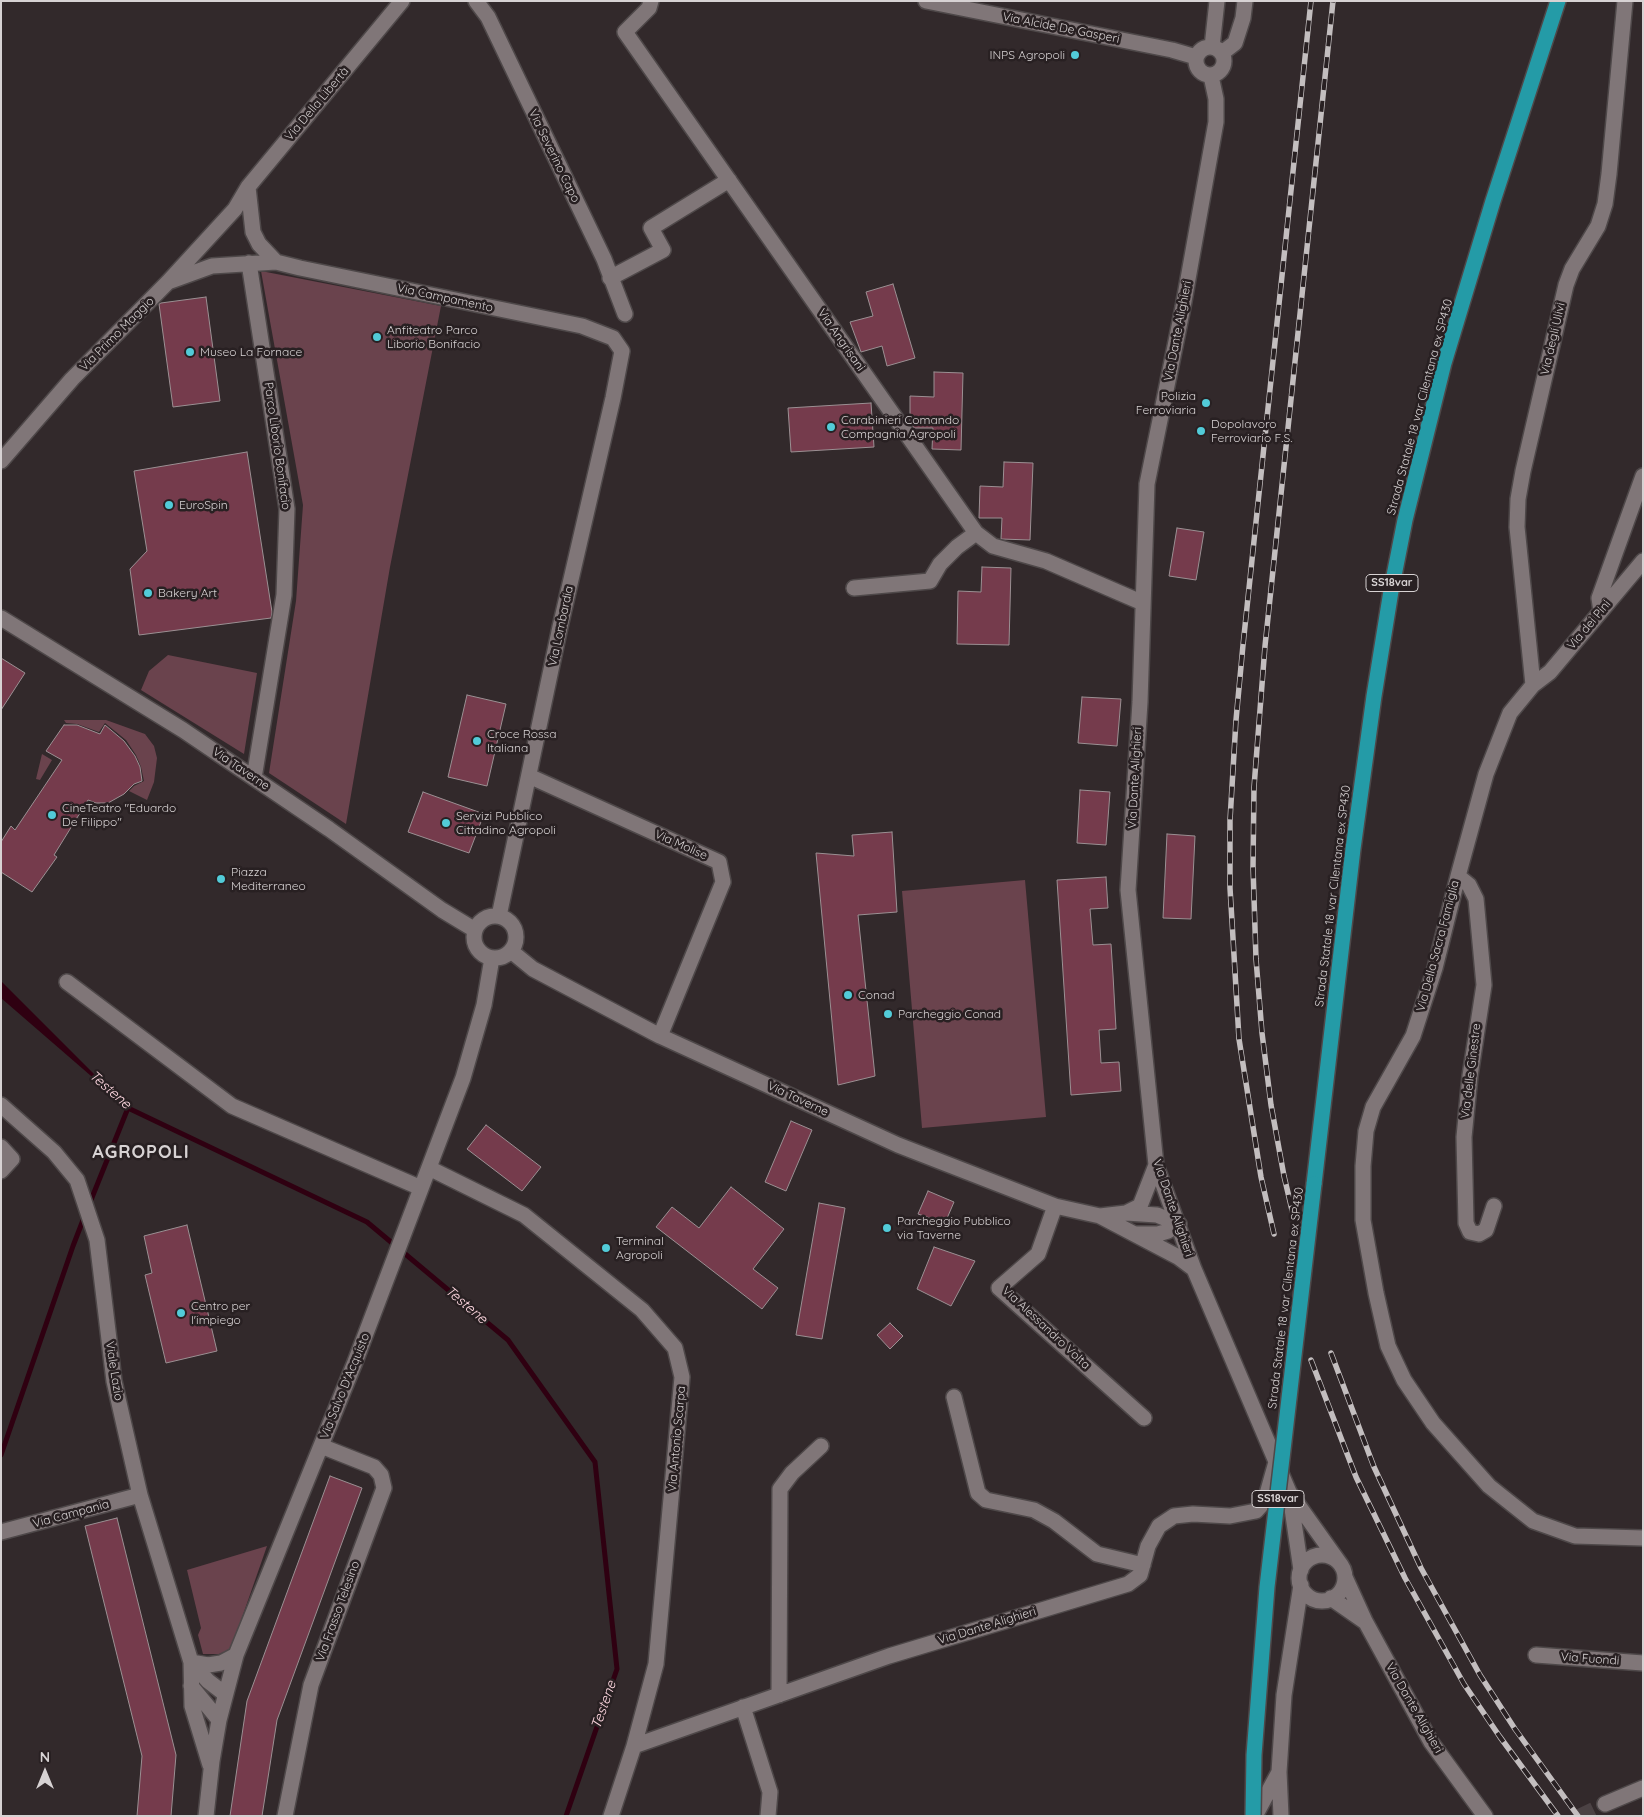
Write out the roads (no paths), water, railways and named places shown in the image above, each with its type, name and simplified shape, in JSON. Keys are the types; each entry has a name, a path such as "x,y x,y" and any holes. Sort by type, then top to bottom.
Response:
{"highway":[{"name":"Strada Statale 18 var Cilentana ex SP430","path":"1254,1816 1254,1755 1267,1587 1354,839 1391,591 1405,520 1447,354 1493,202 1558,1"}],"street":[{"name":"Via Della Libertà","path":"235,209 248,187 402,1"},
{"name":"Via Severino Capo","path":"476,1 488,17 604,259 625,314"},
{"name":"Via Angrisani","path":"651,1 650,8 625,32 976,533 993,546 1046,561 1143,603"},
{"name":"Via Alcide De Gasperi","path":"926,1 1172,50 1196,57"},
{"path":"1217,1 1217,50 1224,63 1220,72 1206,76 1198,70 1195,62 1196,57 1201,50 1217,50 1235,43 1243,18 1245,1"},
{"name":"Via degli Ulivi","path":"1533,685 1517,527 1518,499 1566,285 1572,269 1598,226 1605,204 1610,174 1625,1"},
{"name":"Via Dante Alighieri","path":"1211,76 1216,100 1216,122 1183,308 1147,484 1139,712 1128,890 1156,1165 1179,1224 1194,1270 1289,1492 1343,1571 1366,1621 1430,1742 1485,1816"},
{"path":"610,278 663,250 651,228 729,180"},
{"path":"248,187 253,232 259,244 276,262"},
{"name":"Via Primo Maggio","path":"1,461 72,379 168,282 235,209"},
{"name":"Via Campamento","path":"168,282 212,266 276,262 582,326 613,338"},
{"name":"Parco Liborio Bonifacio","path":"249,263 287,509 284,595 254,778"},
{"name":"Via Lombardia","path":"499,916 560,627 619,369 622,352 613,338"},
{"path":"1601,611 1599,598 1643,476"},
{"path":"854,588 930,581 940,564 957,547 976,533"},
{"name":"Via dei Pini","path":"1533,685 1550,672 1643,561"},
{"name":"Via Taverne","path":"1,618 175,724 337,834 442,910 475,930"},
{"name":"Via Della Sacra Famiglia","path":"1533,685 1510,713 1490,765 1458,876 1435,968 1412,1036 1373,1106 1366,1131 1363,1166 1363,1220 1388,1346 1404,1380 1433,1424 1489,1486 1533,1520 1574,1536 1643,1538"},
{"name":"Via Molise","path":"529,776 719,862 723,882 660,1036"},
{"name":"Via delle Ginestre","path":"1458,876 1469,885 1476,899 1484,985 1470,1076 1464,1137 1466,1223 1470,1232 1479,1234 1486,1230 1494,1206"},
{"path":"499,916 505,918 514,928 516,940 505,956 492,958 476,948 474,942 475,930 478,924 487,917 499,916"},
{"name":"Via Taverne","path":"510,951 533,969 660,1036 898,1145 1055,1206 1100,1216 1178,1256 1194,1270"},
{"name":"Via Salvo D'Acquisto","path":"206,1816 219,1720 236,1655 384,1286 463,1078 484,1005 492,958"},
{"path":"67,982 232,1106 420,1192"},
{"name":"Viale Lazio","path":"1,1105 54,1152 77,1180 97,1240 114,1381 140,1495 191,1662 192,1706 211,1769"},
{"path":"1,1147 12,1159 1,1172"},
{"path":"1126,1212 1140,1206 1156,1165"},
{"name":"Via Antonio Scarpa","path":"429,1168 524,1215 642,1310 674,1348 682,1378 656,1664 634,1746 611,1816"},
{"name":"Via Alessandro Volta","path":"1055,1206 1038,1254 999,1288 1144,1418"},
{"name":"Via Taverne","path":"1100,1216 1126,1212 1157,1215 1179,1224"},
{"name":"Via Taverne","path":"1133,1234 1158,1234 1168,1231 1179,1224"},
{"path":"954,1397 978,1493 986,1500 1034,1510 1054,1520 1097,1554 1143,1565"},
{"name":"Via Frasso Telesino","path":"285,1816 311,1685 384,1488 381,1475 374,1466 321,1446"},
{"path":"779,1695 780,1489 792,1473 821,1446"},
{"name":"Via Dante Alighieri","path":"743,1707 889,1656 1128,1584 1140,1575 1148,1546 1159,1526 1174,1516 1193,1514 1230,1516 1256,1511 1265,1501 1276,1462"},
{"path":"1289,1492 1301,1577 1307,1594 1324,1599 1366,1621"},
{"name":"Via Campania","path":"1,1532 140,1495"},
{"path":"1281,1816 1279,1772 1284,1695 1301,1577 1310,1559 1323,1555 1336,1560 1343,1571 1342,1590 1324,1599 1295,1628"},
{"path":"191,1662 208,1665 221,1663 236,1655"},
{"name":"Via Fuondi","path":"1536,1655 1643,1663"},
{"name":"Viale Lazio","path":"191,1662 208,1682 225,1694"},
{"path":"191,1686 219,1720"},
{"path":"634,1746 743,1707 770,1792 768,1816"},
{"path":"1254,1816 1279,1772"},
{"path":"1605,1804 1643,1788"}],"water":[{"path":"1,981 128,1108 1,998"}],"waterway":[{"name":"Testene","path":"124,1104 128,1108 367,1222 508,1340 595,1462 617,1669 566,1816"},
{"path":"89,1205 128,1108"},
{"path":"1,1455 85,1215"}],"tunnel":[{"path":"1580,1816 1605,1804"}],"railway":[{"path":"1274,1234 1261,1177 1239,1039 1230,888 1230,820 1243,645 1311,1"},
{"path":"1296,1227 1284,1176 1271,1105 1262,1033 1256,959 1253,867 1254,787 1265,646 1333,1"},
{"path":"1331,1353 1374,1467 1421,1568 1480,1675 1515,1729 1578,1816"},
{"path":"1311,1360 1356,1477 1405,1578 1464,1684 1558,1816"}],"place":[{"name":"INPS Agropoli","path":"1075,55"},
{"name":"Anfiteatro Parco Liborio Bonifacio","path":"377,337"},
{"name":"Museo La Fornace","path":"190,352"},
{"name":"Polizia Ferroviaria","path":"1206,403"},
{"name":"Carabinieri Comando Compagnia Agropoli","path":"831,427"},
{"name":"Dopolavoro Ferroviario F.S.","path":"1201,431"},
{"name":"EuroSpin","path":"169,505"},
{"name":"Bakery Art","path":"148,593"},
{"name":"Croce Rossa Italiana","path":"477,741"},
{"name":"CineTeatro \"Eduardo De Filippo\"","path":"52,815"},
{"name":"Servizi Pubblico Cittadino Agropoli","path":"446,823"},
{"name":"Piazza Mediterraneo","path":"221,879"},
{"name":"Conad","path":"848,995"},
{"name":"Parcheggio Conad","path":"888,1014"},
{"name":"Parcheggio Pubblico via Taverne","path":"887,1228"},
{"name":"Terminal Agropoli","path":"606,1248"},
{"name":"Centro per l'impiego","path":"181,1313"}],"district":[{"name":"AGROPOLI","path":"141,1153"}]}
